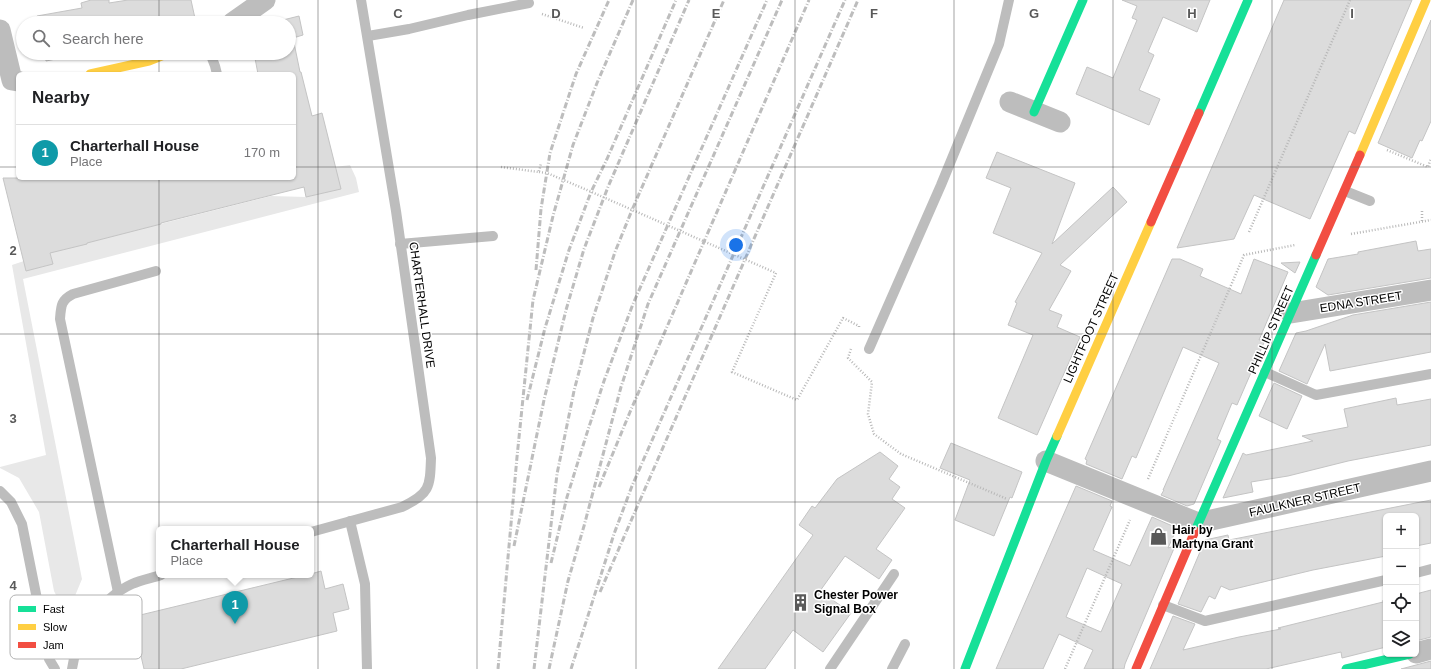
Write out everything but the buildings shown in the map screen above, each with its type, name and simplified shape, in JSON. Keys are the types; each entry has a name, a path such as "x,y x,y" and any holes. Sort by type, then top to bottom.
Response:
{"street":[{"path":"242,16 265,0"},
{"path":"1034,112 1083,0"},
{"name":"LIGHTFOOT STREET","path":"965,669 1046,460 1248,0"},
{"name":"PHILLIP STREET","path":"1136,669 1198,523 1345,191 1426,0"},
{"path":"0,30 12,80 16,81"},
{"path":"99,72 152,60"},
{"path":"1010,102 1060,122"},
{"name":"EDNA STREET","path":"1291,313 1431,290"},
{"path":"1046,460 1198,523"},
{"name":"FAULKNER STREET","path":"1198,523 1431,471"},
{"path":"1419,652 1431,649"},
{"path":"1346,669 1397,657"}],"lane":[{"name":"CHARTERHALL DRIVE","path":"314,531 402,507 416,501 427,490 430,475 431,458 400,244 368,36 360,0"},
{"path":"869,349 941,185 999,44 1009,0"},
{"path":"368,36 409,29 468,15 533,8"},
{"path":"213,60 218,72"},
{"path":"1345,191 1370,201"},
{"path":"400,244 493,236"},
{"path":"118,592 60,319 61,308 65,298 73,294 156,271"},
{"path":"1266,372 1316,395 1431,374"},
{"path":"0,491 11,502 22,524 36,595"},
{"path":"350,521 365,584 367,669"},
{"path":"1419,572 1431,569"},
{"path":"830,669 894,574"},
{"path":"114,595 131,584 156,576"},
{"path":"1164,605 1205,621 1383,581"},
{"path":"892,669 905,644"},
{"path":"49,659 55,669"},
{"path":"72,669 73,659"}],"path":[{"path":"1249,232 1350,0"},
{"path":"533,8 584,28"},
{"path":"1366,141 1428,167 1431,158"},
{"path":"539,172 542,163"},
{"path":"501,166 547,173 776,273 732,372 797,400 843,318 859,326 857,333"},
{"path":"1422,209 1422,221"},
{"path":"1065,669 1244,255 1324,238 1431,220"},
{"path":"852,345 848,358 872,382 868,414 874,434 901,454 1027,508"}],"shaded area":[{"path":"350,165 356,178 359,192 23,279 82,579 75,595 56,595 39,512 19,478 0,468 46,455 12,265 24,261 26,271 53,264 50,252 271,196 306,197 340,189 335,167"}],"railway":[{"path":"536,270 541,209 550,153 576,74 609,0"},
{"path":"498,669 533,300 553,216 573,145 597,83 633,0"},
{"path":"527,400 545,328 569,250 591,192 607,159 676,0"},
{"path":"514,546 544,400 566,310 584,249 608,187 689,0"},
{"path":"534,669 557,474 574,391 593,318 615,252 632,210 724,0"},
{"path":"551,563 567,497 586,436 604,381 633,304 767,0"},
{"path":"549,669 568,581 621,387 648,304 782,0"},
{"path":"599,487 630,412 809,0"},
{"path":"571,669 614,534 632,486 845,0"},
{"path":"600,592 858,0"}],"traffic: fast":[{"path":"1034,112 1083,0"},
{"path":"1199,113 1248,0"},
{"path":"1195,531 1316,255"},
{"path":"965,669 1057,436"},
{"path":"1346,669 1397,657"}],"traffic: slow":[{"path":"1360,155 1426,0"},
{"path":"99,72 152,60"},
{"path":"1057,436 1151,222"}],"traffic: jam":[{"path":"1151,222 1199,113"},
{"path":"1316,255 1360,155"},
{"path":"1136,669 1195,531"}],"place":[{"name":"Hair by Martyna Grant","path":"1159,537"},
{"name":"Chester Power Signal Box","path":"801,602"},
{"name":"Charterhall House","path":"235,624"}]}
